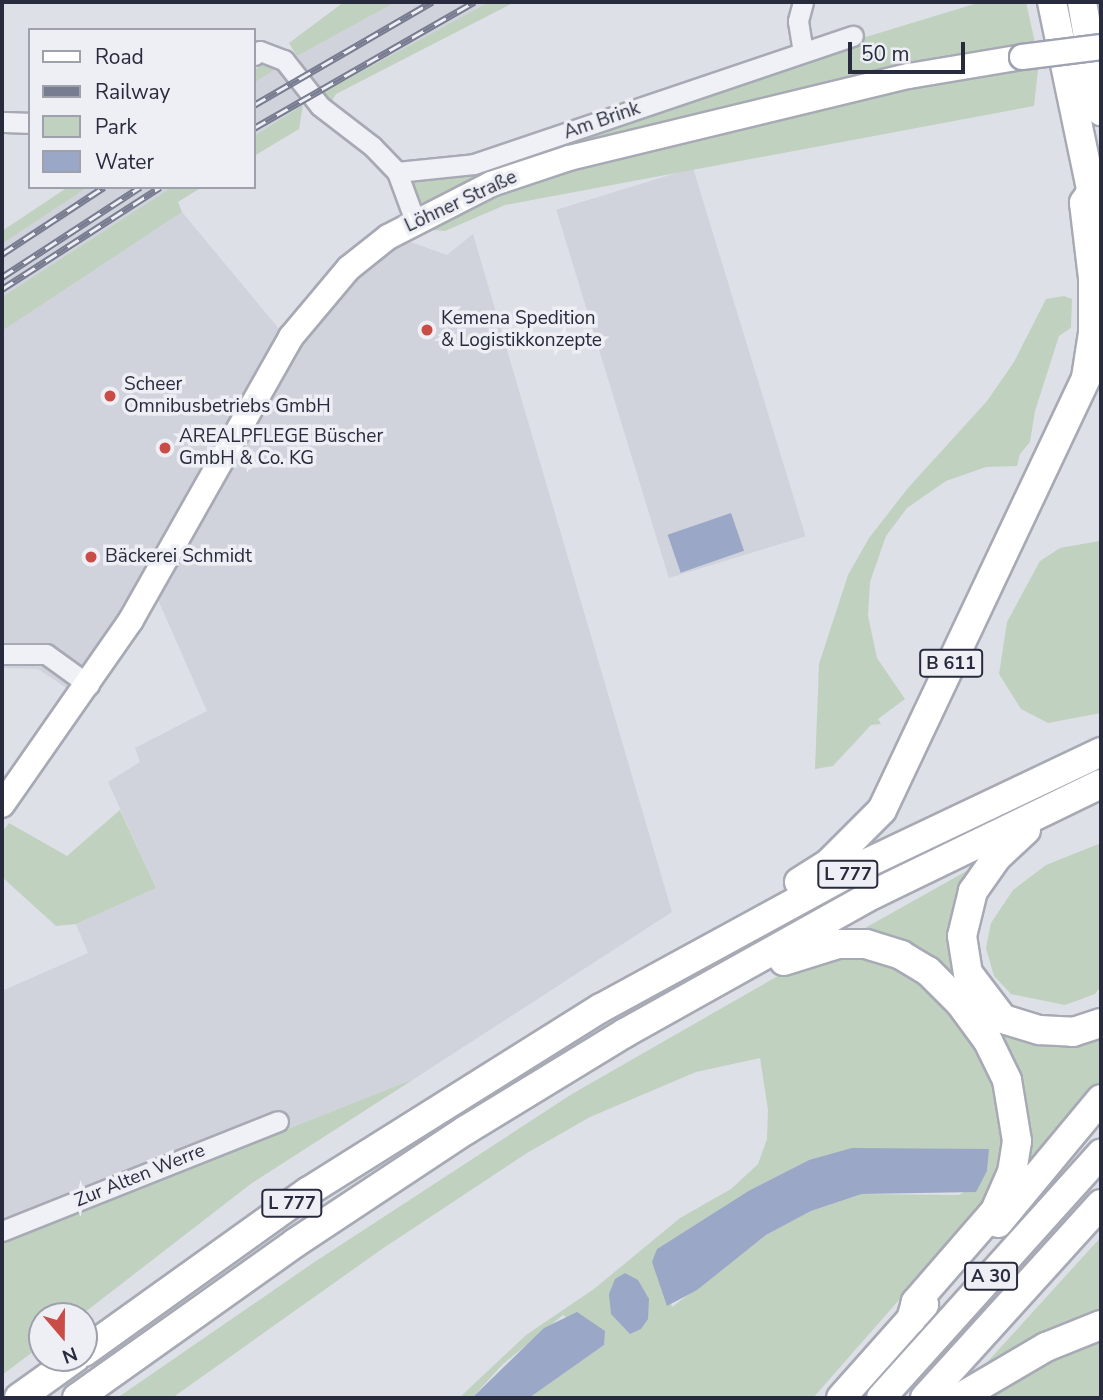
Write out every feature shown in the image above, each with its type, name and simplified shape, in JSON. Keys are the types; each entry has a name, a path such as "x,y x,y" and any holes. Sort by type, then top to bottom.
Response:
{"highway":[{"name":"B 611","path":"601,1008 638,975 828,864 882,810 1086,378 1093,333 1093,278 1084,203 1093,189 1052,2"},
{"path":"1083,9 1101,49"},
{"path":"1083,9 1101,111"},
{"path":"1093,189 1101,250"},
{"name":"L 777","path":"98,1342 309,1191 601,1008 865,864 1101,752"},
{"path":"1093,788 1022,834 997,857 973,891 962,936 968,973 1003,1019 1050,1031 1073,1032 1101,1023"},
{"name":"L 777","path":"77,1398 295,1243 466,1130 625,1033 874,894 1093,788"},
{"path":"625,1033 655,1033 783,961 838,944 866,944 901,955 936,979 988,1041 1007,1080 1017,1141 1012,1172 995,1211 916,1302 911,1320"},
{"path":"841,1398 1078,1132 1101,1099"},
{"name":"A 30","path":"881,1398 1101,1154"},
{"name":"A 30","path":"925,1398 1101,1204"},
{"path":"959,1398 1046,1347 1101,1325"},
{"path":"19,1398 55,1372"}],"main road":[{"name":"Löhner Straße","path":"2,805 89,685 171,555 291,337 349,268 415,220 491,184 569,158 871,84 1022,57 1101,49"}],"street":[{"path":"803,2 798,21 803,52"},
{"name":"Am Brink","path":"397,172 474,164 853,36"},
{"path":"256,54 260,51 284,60 320,106 372,146 397,172 415,220"},
{"path":"2,122 28,123"},
{"path":"2,654 46,654 89,685"},
{"name":"Zur Alten Werre","path":"2,1231 278,1121"}],"shaded area":[{"path":"396,2 489,2 322,93 297,56"},
{"path":"277,68 303,105 256,135 256,82"},
{"path":"693,168 806,536 669,578 556,210"},
{"path":"85,189 169,189 2,297 2,244"},
{"path":"182,212 290,342 394,236 447,255 473,234 672,912 414,1079 2,1242 2,991 88,953 76,924 156,888 108,782 140,762 135,748 207,711 159,602 141,590 74,693 38,669 2,668 2,331"}],"green space":[{"path":"344,2 396,2 297,56 289,43"},
{"path":"489,2 515,2 336,94 330,104 322,93"},
{"path":"981,2 1026,2 1039,61 1034,106 505,205 445,231 433,230 409,186 412,175"},
{"path":"265,63 277,68 256,82 256,69"},
{"path":"303,105 299,129 256,155 256,135"},
{"path":"65,189 85,189 2,244 2,231"},
{"path":"169,189 199,189 178,202 182,212 2,331 2,297"},
{"path":"1064,296 1072,299 1071,328 1059,336 1035,411 1030,442 1020,454 1017,466 986,467 946,481 907,508 886,536 870,582 868,616 877,658 905,699 878,719 881,724 871,725 833,766 815,769 819,664 848,575 869,538 908,488 987,401 1014,362 1046,299"},
{"path":"1099,541 1101,713 1048,723 1021,709 999,674 1007,622 1040,561 1060,548"},
{"path":"120,810 156,888 76,924 56,926 2,877 2,832 9,823 67,856"},
{"path":"1101,843 1101,986 1095,994 1065,1005 1011,994 994,976 986,948 991,923 1013,890 1046,865"},
{"path":"972,868 952,912 952,951 974,1004 1101,1031 1101,1088 1028,1178 1023,1140 970,1005 849,937"},
{"path":"867,956 910,973 978,1048 996,1076 1003,1153 991,1195 813,1398 529,1398 604,1345 563,1315 503,1364 472,1398 459,1398 526,1335 594,1289 680,1218 731,1189 758,1164 767,1139 768,1110 760,1058 696,1072 590,1117 527,1153 382,1249 172,1398 117,1398 313,1263 572,1094 790,969 827,957","holes":["988,1149 987,1171 980,1182 959,1195 862,1194 811,1211 766,1235 672,1307 657,1249 750,1190 809,1160 914,1150"]},
{"path":"414,1079 252,1183 98,1302 28,1302 28,1356 2,1375 2,1242"},
{"path":"1101,1237 1101,1314 980,1370"},
{"path":"1101,1339 1101,1398 992,1398 1037,1365"}],"water":[{"path":"731,513 744,551 681,573 668,535"},
{"path":"852,1148 989,1149 987,1171 976,1192 862,1194 811,1211 766,1235 697,1290 667,1306 652,1262 657,1249 750,1190 809,1160"},
{"path":"625,1273 638,1280 649,1299 648,1319 641,1329 630,1334 611,1314 609,1294 615,1279"},
{"path":"577,1312 605,1331 604,1345 529,1398 472,1398 544,1328"}],"railway":[{"path":"256,104 432,2"},
{"path":"256,127 474,2"},
{"path":"2,254 101,189"},
{"path":"2,277 137,189"},
{"path":"2,289 157,189"}],"place":[{"name":"Kemena Spedition & Logistikkonzepte","path":"427,330"},
{"name":"Scheer Omnibusbetriebs GmbH","path":"110,396"},
{"name":"AREALPFLEGE Büscher GmbH & Co. KG","path":"165,448"},
{"name":"Bäckerei Schmidt","path":"91,557"}]}
